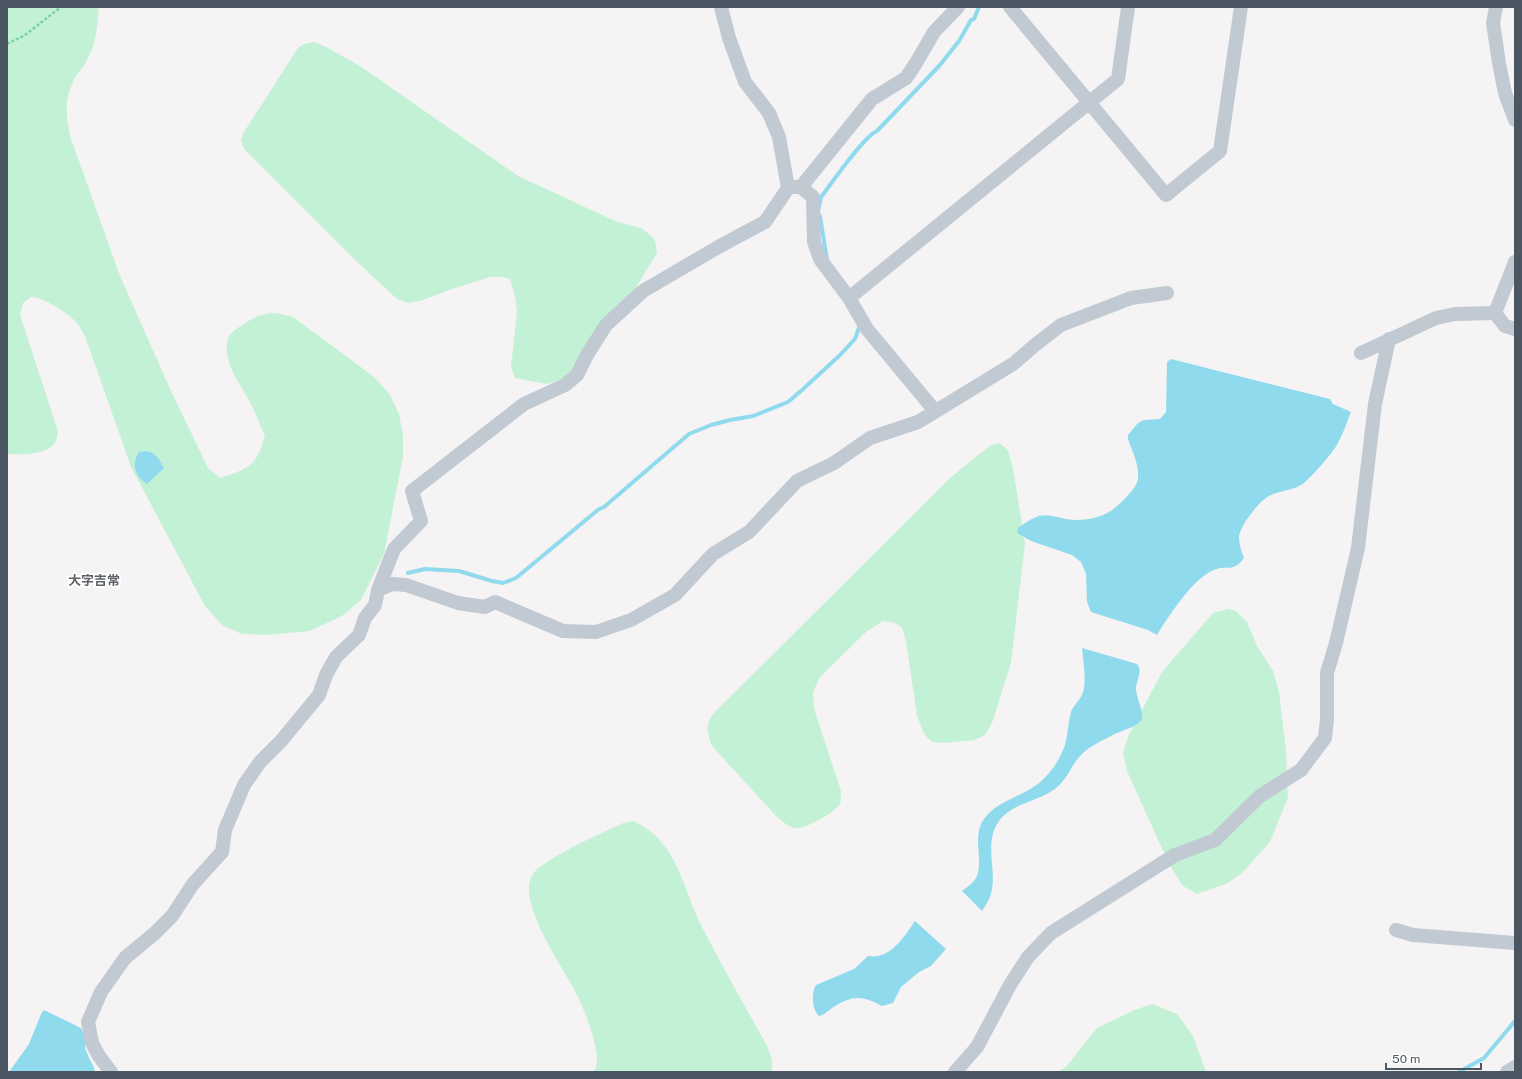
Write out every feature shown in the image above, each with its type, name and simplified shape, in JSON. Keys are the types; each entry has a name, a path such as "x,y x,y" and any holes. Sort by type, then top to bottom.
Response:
{"street":[{"path":"721,7 729,38 745,82 769,114 794,187 813,197 814,242 820,259 849,298 867,329 935,411"},
{"path":"111,1072 99,1056 92,1043 88,1022 100,992 125,958 155,933 172,916 194,884 222,852 225,830 244,786 260,762 281,741 319,695 326,675 336,657 359,635 365,618 375,604 378,590 394,549 421,521 412,491 524,404 565,385 577,375 587,355 606,325 642,291 765,222 872,99 906,78 934,32 958,7"},
{"path":"1010,7 1166,195 1220,151 1241,7"},
{"path":"849,298 1118,79 1128,7"},
{"path":"1496,7 1493,23 1499,64 1505,93 1515,120"},
{"path":"1495,313 1515,262"},
{"path":"378,590 392,584 406,585 458,603 485,607 495,602 563,631 596,632 631,620 675,595 713,554 749,532 797,481 834,463 870,438 918,422 1013,364 1061,325 1131,298 1167,293"},
{"path":"1495,313 1505,326 1515,329"},
{"path":"1361,353 1436,318 1455,314 1495,313"},
{"path":"955,1072 977,1048 1010,984 1028,957 1051,933 1174,855 1215,840 1260,796 1301,770 1325,738 1328,719 1326,673 1336,643 1358,548 1375,404 1389,340"},
{"path":"1396,930 1413,935 1515,943"},
{"path":"1507,1072 1515,1067"}],"path":[{"path":"7,44 25,35 62,7"}],"green space":[{"path":"7,7 99,7 96,33 91,52 75,79 68,96 67,115 70,136 120,276 171,391 208,468 220,478 243,469 251,464 256,458 265,436 253,408 232,369 227,352 227,343 231,334 238,328 262,314 273,313 293,317 373,376 389,393 399,414 403,436 403,457 384,554 361,600 342,616 309,631 265,635 242,634 222,625 205,606 131,467 85,336 77,323 68,314 56,306 37,298 31,297 23,303 20,315 58,431 57,437 55,443 46,450 26,454 7,454"},
{"path":"314,42 360,66 518,176 615,221 643,229 655,240 657,253 603,342 562,379 547,384 515,378 511,367 517,312 515,296 510,279 490,277 420,301 408,303 397,299 353,258 245,150 241,141 244,132 298,48 304,44"},
{"path":"999,443 1008,450 1013,469 1025,543 1011,663 992,723 985,735 975,740 943,743 932,742 924,734 917,716 906,641 902,628 896,623 883,621 866,632 820,677 813,692 814,709 841,791 840,804 828,815 809,825 796,828 787,825 777,817 712,746 708,729 710,718 950,478 991,445"},
{"path":"1228,609 1236,611 1247,622 1257,646 1273,671 1279,692 1286,751 1288,797 1270,842 1243,872 1228,883 1197,894 1183,886 1170,866 1127,771 1123,753 1128,737 1162,672 1213,613"},
{"path":"634,821 649,831 661,842 671,855 703,929 766,1044 772,1059 772,1072 594,1072 597,1062 597,1053 588,1021 573,987 544,937 536,919 530,902 529,886 533,874 549,861 575,846 623,823"},
{"path":"1152,1004 1177,1014 1193,1036 1206,1072 1058,1072 1066,1067 1097,1028 1135,1010"}],"water":[{"path":"1171,359 1330,399 1333,404 1351,412 1342,436 1327,458 1312,475 1300,486 1265,498 1251,514 1242,527 1239,537 1244,558 1240,563 1233,567 1219,568 1206,574 1190,589 1157,635 1148,630 1091,612 1087,602 1086,574 1081,562 1072,555 1031,541 1017,533 1018,528 1039,516 1048,515 1066,519 1084,520 1106,514 1124,500 1137,484 1138,479 1136,462 1128,435 1138,423 1144,420 1160,419 1166,412 1167,362"},
{"path":"145,451 155,454 164,468 147,484 137,474 135,466 135,461 139,452"},
{"path":"1082,648 1137,664 1140,672 1136,690 1142,712 1142,719 1133,727 1116,733 1089,748 1082,754 1064,780 1056,788 1049,793 1011,810 999,821 992,837 991,855 993,881 991,892 982,911 962,891 976,878 979,869 979,829 986,816 992,810 1026,792 1043,780 1052,770 1059,758 1065,745 1071,712 1083,692 1085,683"},
{"path":"915,921 946,949 931,966 919,972 901,987 893,1003 882,1006 863,998 851,999 839,1004 819,1016 815,1010 813,1001 813,992 816,985 854,969 868,956 876,956 890,951 906,934"},
{"path":"44,1010 81,1028 85,1038 85,1048 95,1072 9,1072 29,1044"}],"waterway":[{"path":"819,207 821,197 848,161 864,142 877,131 940,65 959,41 971,20 974,19 979,7"},
{"path":"820,216 827,260"},
{"path":"408,573 425,569 459,571 503,583 516,578 599,509 604,507 689,434 711,425 753,416 788,402 839,356 855,339 860,325"},
{"path":"1459,1072 1484,1058 1515,1021"}],"district":[{"name":"大字吉常","path":"94,580"}]}
